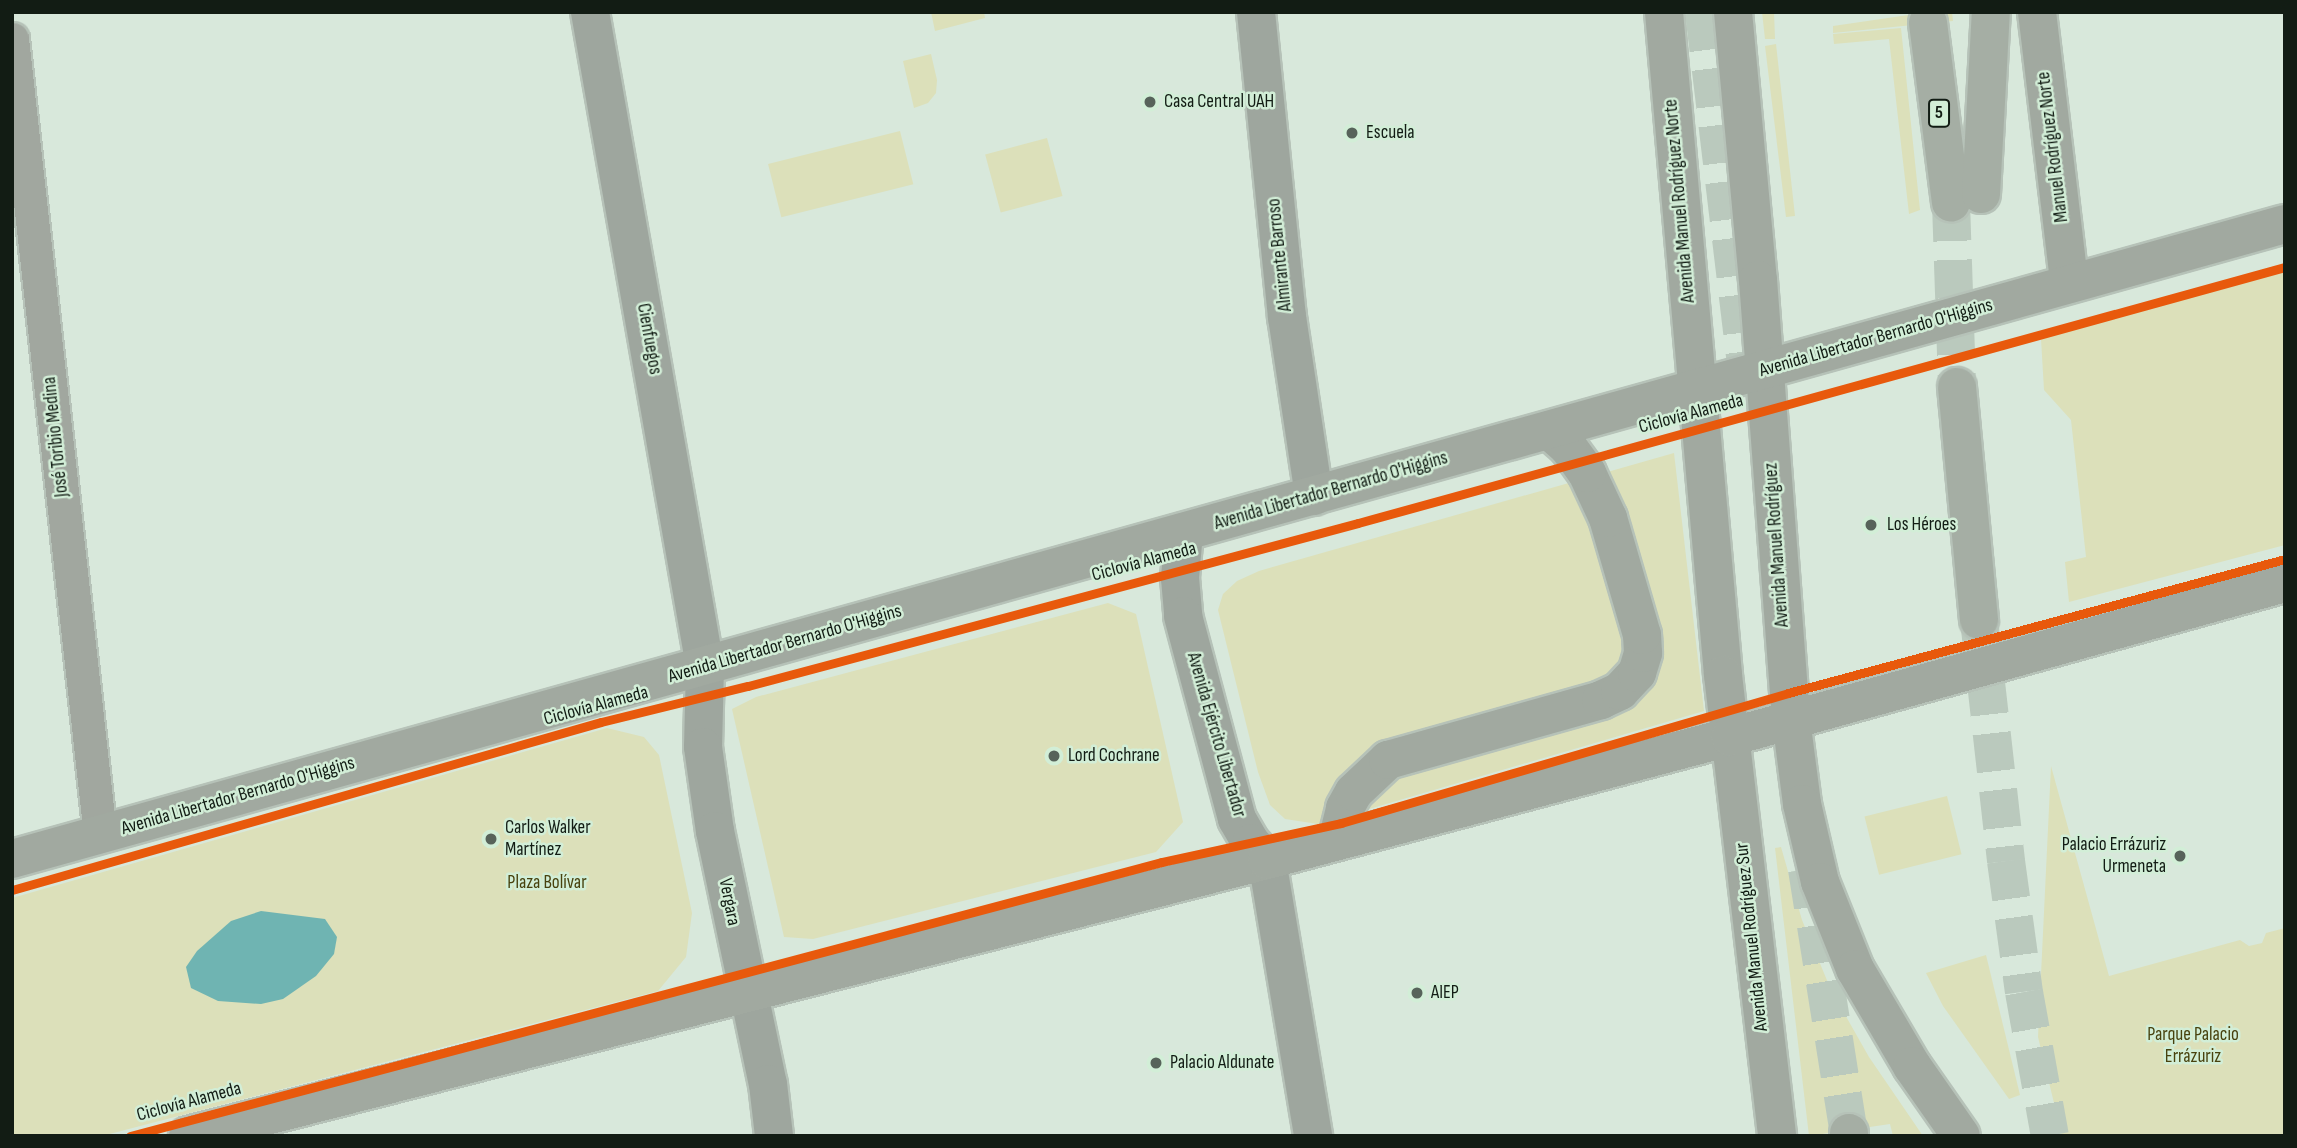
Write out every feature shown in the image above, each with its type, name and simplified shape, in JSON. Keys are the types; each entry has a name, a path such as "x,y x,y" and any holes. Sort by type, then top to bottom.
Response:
{"highway":[{"name":"5","path":"1928,23 1966,198 1991,12"},
{"path":"1957,387 1979,620"}],"main road":[{"name":"Avenida Manuel Rodríguez Norte","path":"1664,12 1695,389"},
{"path":"1733,12 1758,280 1763,370"},
{"name":"Manuel Rodríguez Norte","path":"2037,12 2069,282"},
{"name":"Avenida Libertador Bernardo O'Higgins","path":"12,859 1314,496 2069,282 2285,224"},
{"name":"Avenida Manuel Rodríguez","path":"1763,370 1790,719"},
{"path":"1695,389 1730,737"},
{"path":"1337,841 1345,808 1354,792 1388,760 1601,700 1620,691 1637,673 1643,653 1642,635 1608,518 1587,473 1568,447 1549,430"},
{"path":"188,1136 747,990 1268,860 1730,737 2285,583"},
{"path":"1790,719 1802,804 1832,916 1883,1020 1961,1136"},
{"name":"Avenida Manuel Rodríguez Sur","path":"1730,737 1777,1136"}],"street":[{"name":"Cienfuegos","path":"590,12 705,666"},
{"name":"Almirante Barroso","path":"1256,12 1285,304 1314,496"},
{"name":"José Toribio Medina","path":"12,39 100,835"},
{"name":"Avenida Ejército Libertador","path":"1184,532 1180,578 1183,615 1237,819 1251,843 1268,860"},
{"name":"Vergara","path":"705,666 705,759 718,844 768,1084 774,1136"},
{"path":"1268,860 1313,1136"}],"green space":[{"path":"931,12 984,12 985,18 935,31"},
{"path":"1762,12 1774,12 1775,39 1765,39"},
{"path":"1929,12 1952,12 1953,21 1833,33 1833,26"},
{"path":"1901,28 1920,210 1909,214 1889,39 1834,44 1833,34"},
{"path":"1776,44 1795,216 1786,217 1765,46"},
{"path":"931,54 937,80 936,93 928,103 914,108 903,61"},
{"path":"900,131 913,184 781,217 768,164"},
{"path":"1047,138 1063,196 1001,213 985,155"},
{"path":"2285,271 2285,545 2069,602 2065,562 2086,557 2071,420 2044,390 2041,339"},
{"path":"1674,453 1704,711 1318,824 1285,819 1270,805 1258,772 1218,610 1223,594 1237,581 1259,571"},
{"path":"1108,603 1136,614 1183,822 1156,852 813,939 784,937 732,709 756,697"},
{"name":"Plaza Bolívar","path":"607,728 644,737 659,755 692,913 686,957 658,991 102,1136 12,1136 12,898"},
{"name":"Parque Palacio Errázuriz","path":"2051,766 2109,976 2240,940 2249,946 2262,943 2266,933 2285,928 2285,1136 2062,1136 2038,1037"},
{"path":"1947,796 1962,854 1879,875 1865,817"},
{"path":"1781,847 1802,920 1831,990 1869,1057 1923,1136 1893,1136 1890,1124 1809,1136 1775,848"},
{"path":"1986,955 2020,1095 2009,1099 1943,1006 1926,973"}],"water":[{"path":"261,911 325,919 337,937 334,954 316,976 283,999 261,1004 218,1001 191,988 186,967 197,951 231,921"}],"tunnel":[{"path":"1704,12 1750,395"},
{"path":"1951,203 1957,387"},
{"path":"1979,620 2006,861 2024,992 2050,1136"},
{"path":"1807,869 1849,1133"}],"cycle path":[{"name":"Ciclovía Alameda","path":"12,890 601,722 748,686 1358,523 2285,267"},
{"name":"Ciclovía Alameda","path":"130,1136 1162,862 1341,823 1788,693 2285,559"}],"place":[{"name":"Casa Central UAH","path":"1150,102"},
{"name":"Escuela","path":"1352,133"},
{"name":"Los Héroes","path":"1871,525"},
{"name":"Lord Cochrane","path":"1054,756"},
{"name":"Carlos Walker Martínez","path":"491,839"},
{"name":"Palacio Errázuriz Urmeneta","path":"2180,856"},
{"name":"AIEP","path":"1417,993"},
{"name":"Palacio Aldunate","path":"1156,1063"}]}
